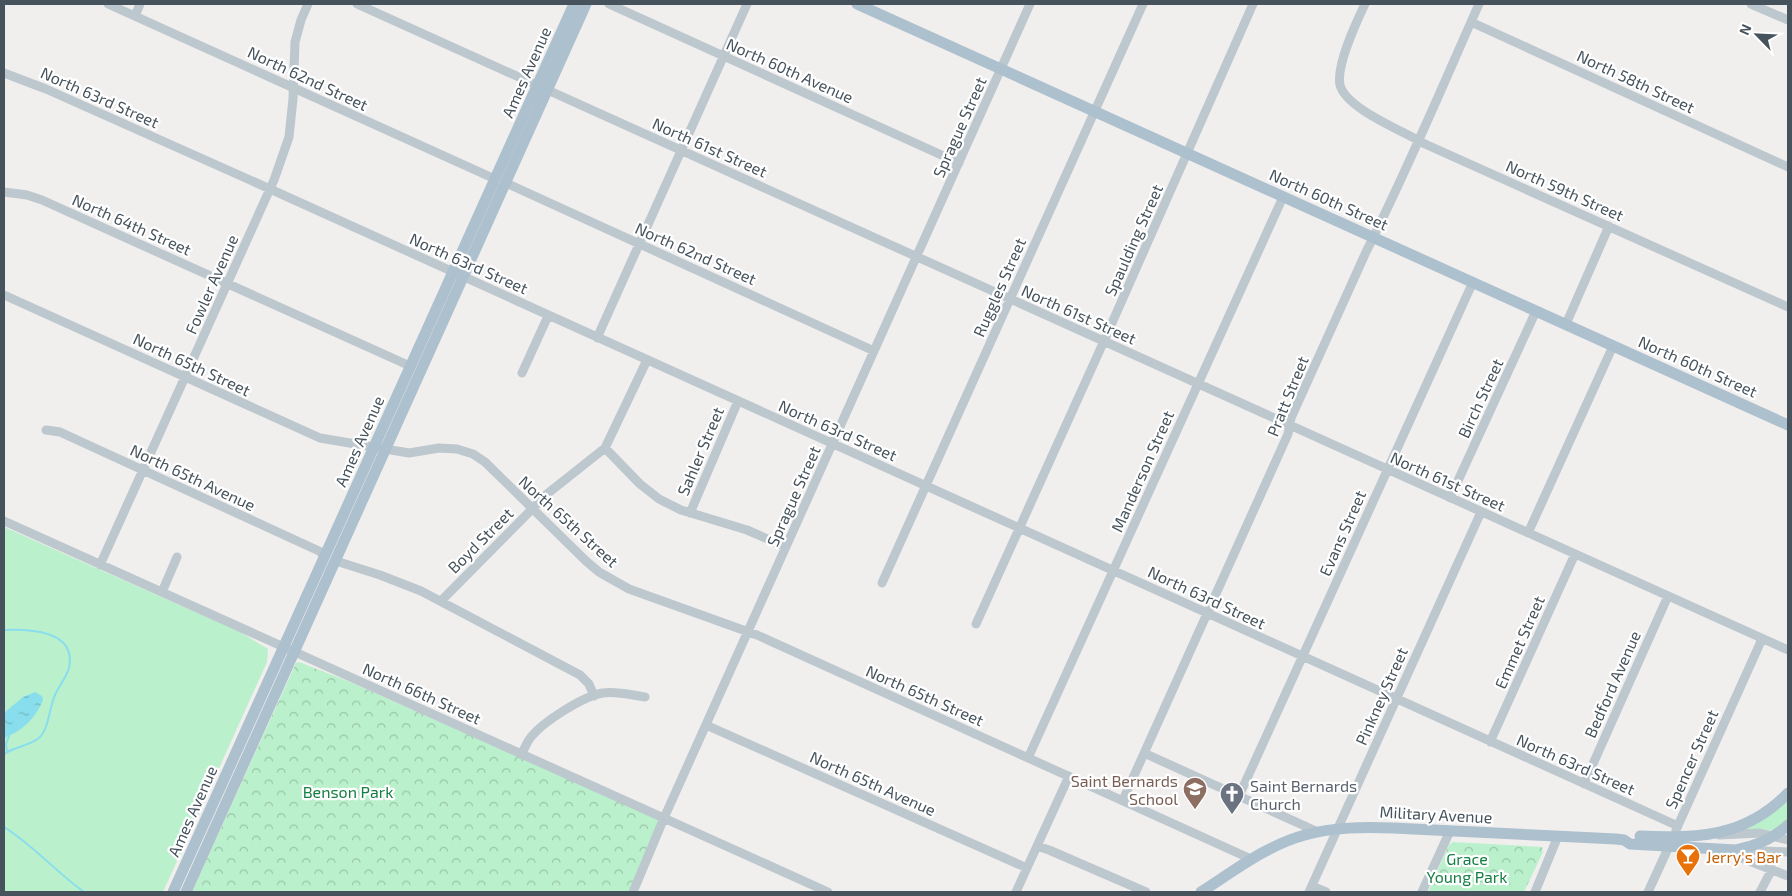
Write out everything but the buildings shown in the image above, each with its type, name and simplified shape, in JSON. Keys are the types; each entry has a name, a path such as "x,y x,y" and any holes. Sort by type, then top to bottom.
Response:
{"main road":[{"name":"Ames Avenue","path":"543,87 574,4"},
{"name":"Ames Avenue","path":"186,892 289,650 330,559 374,448 410,366 453,272 500,181 543,87 586,4"},
{"name":"North 60th Street","path":"857,4 1788,424"},
{"name":"Ames Avenue","path":"330,559 386,449 464,277 500,181"},
{"name":"Ames Avenue","path":"173,892 289,650"},
{"path":"1713,835 1762,815 1788,793"},
{"path":"1736,850 1749,847 1774,836 1788,825"},
{"name":"Military Avenue","path":"1201,892 1251,859 1296,838 1337,829 1358,827 1393,828 1558,836 1624,840 1630,844 1713,835"},
{"name":"Military Avenue","path":"1624,840 1630,836 1660,837 1718,850 1736,850"}],"street":[{"name":"North 62nd Street","path":"108,4 874,351"},
{"path":"135,16 140,4"},
{"name":"Fowler Avenue","path":"100,565 270,190 289,137 295,42 308,4"},
{"name":"North 61st Street","path":"357,4 1788,650"},
{"name":"North 60th Avenue","path":"609,4 959,163"},
{"path":"597,338 747,4"},
{"name":"Sprague Street","path":"633,892 706,724 1030,4"},
{"name":"Ruggles Street","path":"882,583 1143,4"},
{"name":"Spaulding Street","path":"976,624 1253,4"},
{"name":"North 59th Street","path":"1365,4 1352,34 1340,74 1340,86 1346,97 1365,111 1419,140 1788,307"},
{"name":"Pratt Street","path":"1123,800 1288,434 1291,418 1419,140 1479,4"},
{"path":"1751,4 1788,20"},
{"name":"North 58th Street","path":"1471,22 1788,167"},
{"name":"North 63rd Street","path":"4,73 46,89 453,272 1678,826"},
{"name":"North 64th Street","path":"4,192 27,195 42,200 410,366"},
{"name":"Manderson Street","path":"1028,758 1283,196"},
{"path":"1566,324 1609,226"},
{"name":"Evans Street","path":"1239,796 1472,282"},
{"name":"North 65th Street","path":"4,295 320,438 408,453 450,448 473,454 485,462 586,561 614,581 645,596 748,632 1251,859"},
{"name":"Birch Street","path":"1450,498 1536,311"},
{"path":"522,373 548,316"},
{"path":"1528,533 1613,346"},
{"name":"Boyd Street","path":"441,602 532,508 605,448 646,360"},
{"name":"Sahler Street","path":"690,513 738,401"},
{"name":"North 65th Avenue","path":"46,430 60,432 319,551 330,559 407,585 580,675 589,684 594,696"},
{"path":"605,448 652,494 671,505 690,513 747,530 786,547"},
{"name":"Pinkney Street","path":"1311,889 1481,512"},
{"name":"North 66th Street","path":"4,521 828,892"},
{"name":"Emmet Street","path":"1490,742 1575,554"},
{"path":"162,592 177,557"},
{"name":"Bedford Avenue","path":"1584,784 1668,596"},
{"name":"Spencer Street","path":"1648,892 1762,639"},
{"path":"522,754 528,741 537,731 578,701 614,692 645,697"},
{"name":"North 65th Avenue","path":"706,724 1027,868"},
{"path":"1144,753 1318,832"},
{"path":"1016,892 1069,776"},
{"path":"1659,818 1664,825 1664,830 1660,837"},
{"path":"1422,892 1450,831"},
{"name":"Military Avenue","path":"1713,835 1760,833 1788,840"},
{"path":"1535,892 1558,836"},
{"path":"1037,846 1146,892"},
{"path":"1718,850 1788,876"},
{"name":"Military Avenue","path":"1736,850 1788,852"},
{"path":"1760,892 1772,869"},
{"path":"1311,889 1326,892"}],"green space":[{"path":"4,527 240,632 268,649 267,662 163,892 4,892"},
{"name":"Benson Park","path":"299,662 350,682 660,820 628,892 192,892 296,663"},
{"path":"1788,799 1788,819 1773,831 1761,829 1742,830"},
{"name":"Grace Young Park","path":"1453,842 1542,847 1543,852 1524,892 1428,892 1449,845"}],"water":[{"path":"35,692 42,696 43,700 36,713 17,732 4,738 4,713 23,697"}],"waterway":[{"path":"4,630 26,630 49,634 59,639 66,646 70,655 69,668 55,695 47,724 42,734 35,741 4,754"},
{"path":"7,752 6,744 9,736"},
{"path":"4,827 25,842 84,892"}],"place":[{"name":"Saint Bernards School","path":"1195,810"},
{"name":"Saint Bernards Church","path":"1232,815"},
{"name":"Jerry's Bar","path":"1688,877"}]}
